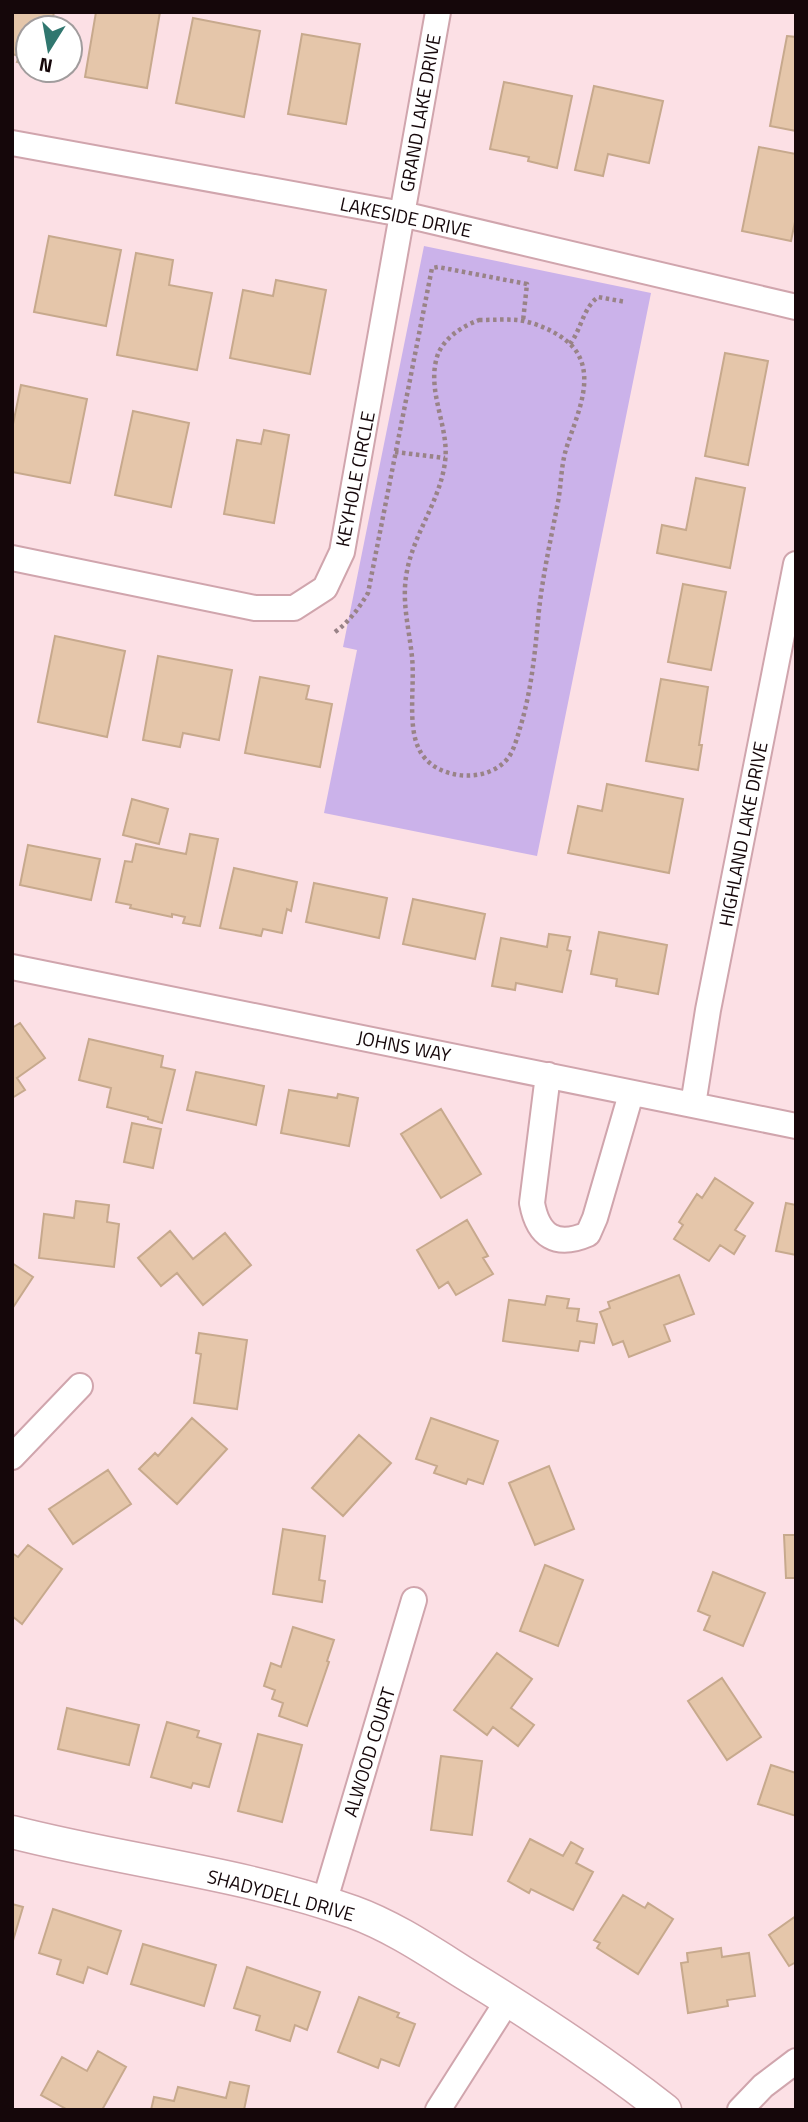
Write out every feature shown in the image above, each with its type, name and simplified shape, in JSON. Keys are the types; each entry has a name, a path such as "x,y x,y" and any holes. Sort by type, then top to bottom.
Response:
{"street":[{"name":"GRAND LAKE DRIVE","path":"402,214 438,12"},
{"name":"LAKESIDE DRIVE","path":"12,143 402,214 796,307"},
{"name":"KEYHOLE CIRCLE","path":"12,558 255,608 294,608 325,588 342,552 402,214"},
{"name":"HIGHLAND LAKE DRIVE","path":"693,1105 708,1010 796,564"},
{"name":"JOHNS WAY","path":"12,967 796,1126"},
{"path":"548,1075 532,1203 535,1222 550,1236 563,1241 573,1241 587,1234 591,1226 631,1094"},
{"path":"12,1457 80,1386"},
{"name":"ALWOOD COURT","path":"324,1903 414,1600"},
{"name":"SHADYDELL DRIVE","path":"12,1832 259,1885 354,1912 409,1939 508,2000 666,2110"},
{"path":"438,2110 508,2000"},
{"path":"740,2110 763,2086 796,2062"}],"path":[{"path":"335,632 358,610 368,593 432,268 527,284 523,321"},
{"path":"570,344 591,302 598,298 626,302"},
{"path":"479,320 523,321 558,335 570,344 579,356 585,372 584,389 564,457 539,607 529,699 508,759 494,770 482,774 458,775 436,768 420,753 414,737 412,657 403,601 417,538 436,494 445,458 445,436 436,383 439,352 464,326 479,320"},
{"path":"395,452 445,458"}],"shaded area":[{"path":"424,246 651,293 537,856 324,813 357,650 343,647"}],"building":[{"path":"12,12 54,12 14,14 12,54"},
{"path":"96,12 160,12 147,88 85,77"},
{"path":"193,18 260,31 244,117 176,103"},
{"path":"302,34 360,44 346,124 288,114"},
{"path":"787,36 796,37 796,131 770,126"},
{"path":"504,82 572,96 557,168 528,161 529,157 490,149"},
{"path":"594,86 663,101 649,163 608,154 603,176 575,170"},
{"path":"759,147 796,154 796,217 791,241 742,231"},
{"path":"49,236 121,250 106,326 34,312"},
{"path":"136,253 173,260 169,285 212,293 197,370 117,355"},
{"path":"276,280 326,290 310,374 230,358 243,290 273,296"},
{"path":"725,353 768,361 748,465 705,456"},
{"path":"21,385 87,399 70,483 12,472 12,429"},
{"path":"133,411 189,423 171,507 115,495"},
{"path":"264,430 289,435 274,523 224,514 237,440 261,444"},
{"path":"696,478 745,488 730,568 657,553 662,525 686,530"},
{"path":"683,584 726,592 711,670 668,662"},
{"path":"55,636 125,651 107,737 38,722"},
{"path":"158,656 232,670 219,740 183,733 180,747 143,740"},
{"path":"260,677 309,686 306,699 332,704 320,767 245,753"},
{"path":"661,679 708,687 698,770 646,761"},
{"path":"607,784 683,799 669,873 568,853 578,806 602,811"},
{"path":"132,799 168,809 159,844 123,835"},
{"path":"190,834 218,839 200,926 183,923 185,917 130,908 131,905 116,902 125,861 132,862 136,844 186,854"},
{"path":"28,845 100,859 91,900 20,885"},
{"path":"234,868 297,882 291,911 287,909 282,933 263,929 261,936 220,928"},
{"path":"314,883 387,898 379,938 306,922"},
{"path":"413,899 485,914 475,959 403,944"},
{"path":"599,932 667,945 658,994 616,986 617,979 591,974"},
{"path":"549,934 570,937 567,950 571,951 562,992 516,983 515,990 492,986 501,938 547,947"},
{"path":"20,1023 45,1058 17,1078 25,1090 12,1098 12,1028"},
{"path":"89,1039 163,1056 161,1067 175,1070 162,1123 107,1107 111,1088 79,1080"},
{"path":"196,1072 264,1086 256,1125 187,1110"},
{"path":"289,1090 337,1098 338,1094 358,1098 349,1146 281,1133"},
{"path":"441,1109 481,1174 441,1198 401,1134"},
{"path":"132,1123 161,1129 153,1168 124,1162"},
{"path":"715,1178 753,1203 735,1230 745,1236 734,1254 720,1245 709,1261 674,1239 683,1225 679,1222 697,1194 702,1198"},
{"path":"76,1201 109,1205 107,1222 119,1224 114,1267 39,1258 44,1214 74,1218"},
{"path":"786,1203 796,1205 796,1255 776,1251"},
{"path":"467,1220 488,1256 483,1258 493,1274 456,1295 448,1282 439,1288 417,1250"},
{"path":"170,1231 193,1259 225,1233 251,1265 203,1305 177,1273 161,1286 138,1258"},
{"path":"12,1263 33,1277 12,1309"},
{"path":"679,1275 694,1314 664,1325 670,1341 629,1357 623,1341 613,1345 600,1312 610,1308 608,1302"},
{"path":"547,1296 569,1299 567,1308 579,1309 577,1321 597,1324 594,1343 580,1341 578,1351 503,1341 509,1300 545,1305"},
{"path":"199,1333 247,1340 237,1409 194,1403 201,1354 196,1353"},
{"path":"192,1418 227,1449 177,1504 139,1469 155,1453 158,1456"},
{"path":"431,1418 498,1441 483,1484 468,1479 466,1484 434,1473 437,1466 416,1459"},
{"path":"359,1435 391,1463 343,1516 312,1488"},
{"path":"549,1466 574,1529 535,1545 509,1483"},
{"path":"108,1470 131,1504 73,1544 49,1509"},
{"path":"283,1529 325,1536 319,1580 325,1581 322,1602 273,1594"},
{"path":"784,1535 796,1535 796,1578 786,1578"},
{"path":"28,1545 62,1569 22,1624 12,1616 12,1553 18,1557"},
{"path":"545,1565 583,1580 558,1646 520,1631"},
{"path":"713,1572 765,1593 743,1646 704,1630 710,1616 698,1611"},
{"path":"293,1627 334,1640 307,1726 279,1716 283,1703 272,1699 275,1690 264,1686 271,1663 281,1667"},
{"path":"497,1653 532,1679 511,1708 534,1725 518,1746 493,1727 487,1735 454,1710"},
{"path":"722,1678 761,1737 727,1760 688,1701"},
{"path":"67,1708 139,1725 129,1765 58,1749"},
{"path":"167,1722 199,1731 197,1737 221,1744 209,1787 193,1783 191,1788 151,1777"},
{"path":"258,1734 302,1745 282,1822 238,1811"},
{"path":"441,1756 482,1761 472,1835 431,1830"},
{"path":"771,1765 796,1773 796,1816 758,1804"},
{"path":"530,1839 563,1856 571,1842 583,1849 576,1863 593,1872 573,1910 531,1889 529,1893 508,1881"},
{"path":"623,1895 645,1908 648,1903 673,1919 638,1974 597,1948 600,1943 594,1940"},
{"path":"12,1904 23,1907 12,1944"},
{"path":"53,1909 121,1931 107,1974 88,1967 83,1983 57,1974 61,1960 39,1953"},
{"path":"796,1916 796,1962 789,1966 769,1935"},
{"path":"143,1944 216,1965 204,2006 131,1984"},
{"path":"721,1948 722,1957 749,1953 755,1996 727,2000 728,2006 688,2013 681,1963 688,1962 687,1953"},
{"path":"247,1967 320,1992 307,2030 295,2025 290,2041 256,2030 260,2016 234,2008"},
{"path":"359,1997 399,2013 397,2017 415,2024 399,2066 381,2059 378,2068 338,2052"},
{"path":"98,2051 126,2067 102,2110 68,2110 41,2095 62,2057 87,2071"},
{"path":"230,2082 249,2086 244,2110 151,2110 154,2097 174,2101 178,2087 226,2098"}]}
